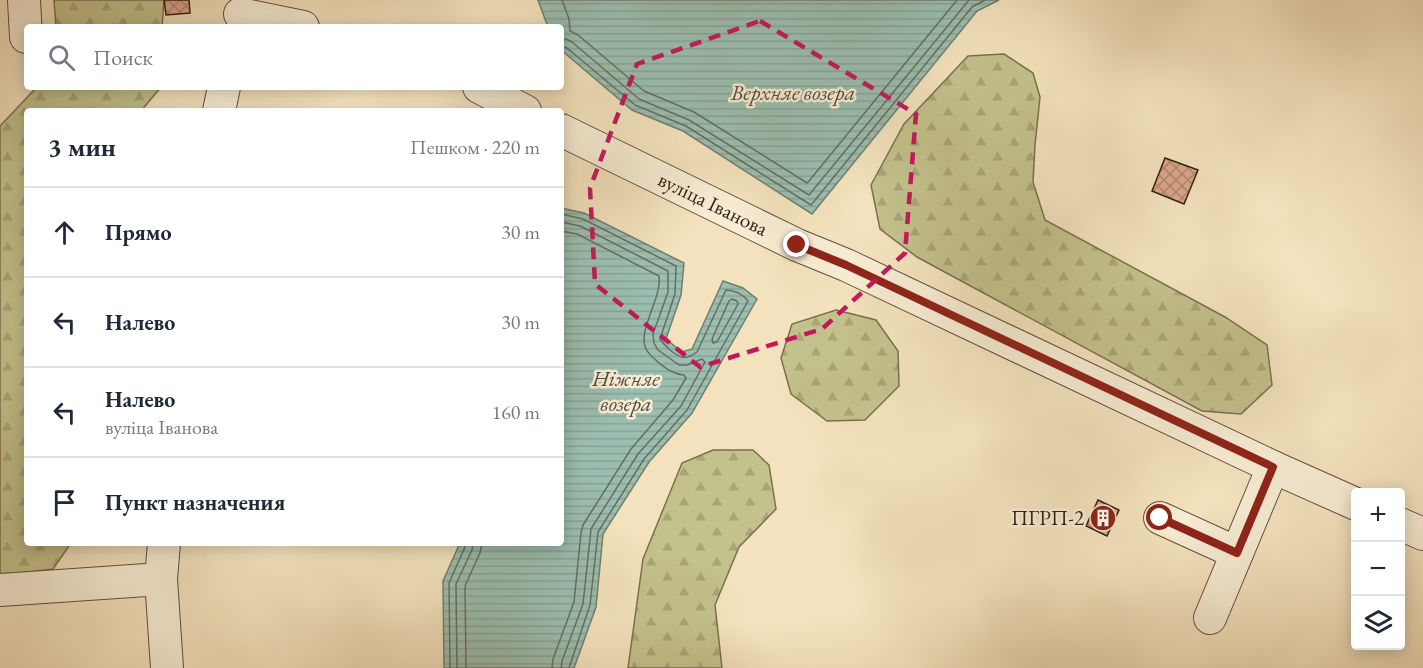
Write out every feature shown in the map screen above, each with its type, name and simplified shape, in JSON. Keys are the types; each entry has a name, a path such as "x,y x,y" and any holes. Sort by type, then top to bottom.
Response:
{"street":[{"path":"24,0 25,24"},
{"path":"240,14 288,24"},
{"path":"220,108 223,90"},
{"path":"485,90 519,108"},
{"name":"вуліца Іванова","path":"564,131 797,245 846,265 1351,502"},
{"path":"1210,618 1273,467"},
{"path":"1160,518 1237,553"},
{"path":"1405,526 1423,534"},
{"path":"164,546 161,579 167,668"},
{"path":"0,590 161,579"}],"highlighted area":[{"path":"760,21 916,114 905,253 822,329 700,367 595,284 590,188 637,64"}],"green space":[{"path":"54,0 164,0 162,24 56,24"},
{"path":"1004,54 1033,73 1040,97 1033,182 1045,220 1225,317 1267,345 1272,385 1241,414 1202,411 917,257 880,229 871,185 904,124 968,56"},
{"path":"34,90 158,90 144,108 24,108 24,546 69,546 53,569 0,576 0,126"},
{"path":"836,310 876,320 898,351 899,386 865,420 827,421 791,394 781,358 792,324"},
{"path":"713,450 753,450 769,465 776,509 739,547 715,605 722,668 628,668 643,559 682,463"}],"water":[{"name":"Верхняе возера","path":"538,0 999,0 977,11 812,214 683,131 632,110 564,53 564,24 547,24"},
{"name":"Ніжняе возера","path":"564,209 584,213 684,263 681,295 666,339 682,352 692,349 723,281 743,288 757,299 692,413 649,462 603,534 596,607 574,668 444,668 443,581 459,546 564,546"}],"building":[{"path":"164,0 189,0 190,13 166,15"},
{"path":"1165,158 1198,170 1184,204 1152,191"},
{"name":"ПГРП-2","path":"1098,500 1119,510 1107,536 1086,526"}],"place":[{"name":"ПГРП-2","path":"1103,518"}],"route":[{"path":"797,245 846,265 1273,467 1237,553 1160,518"}]}
